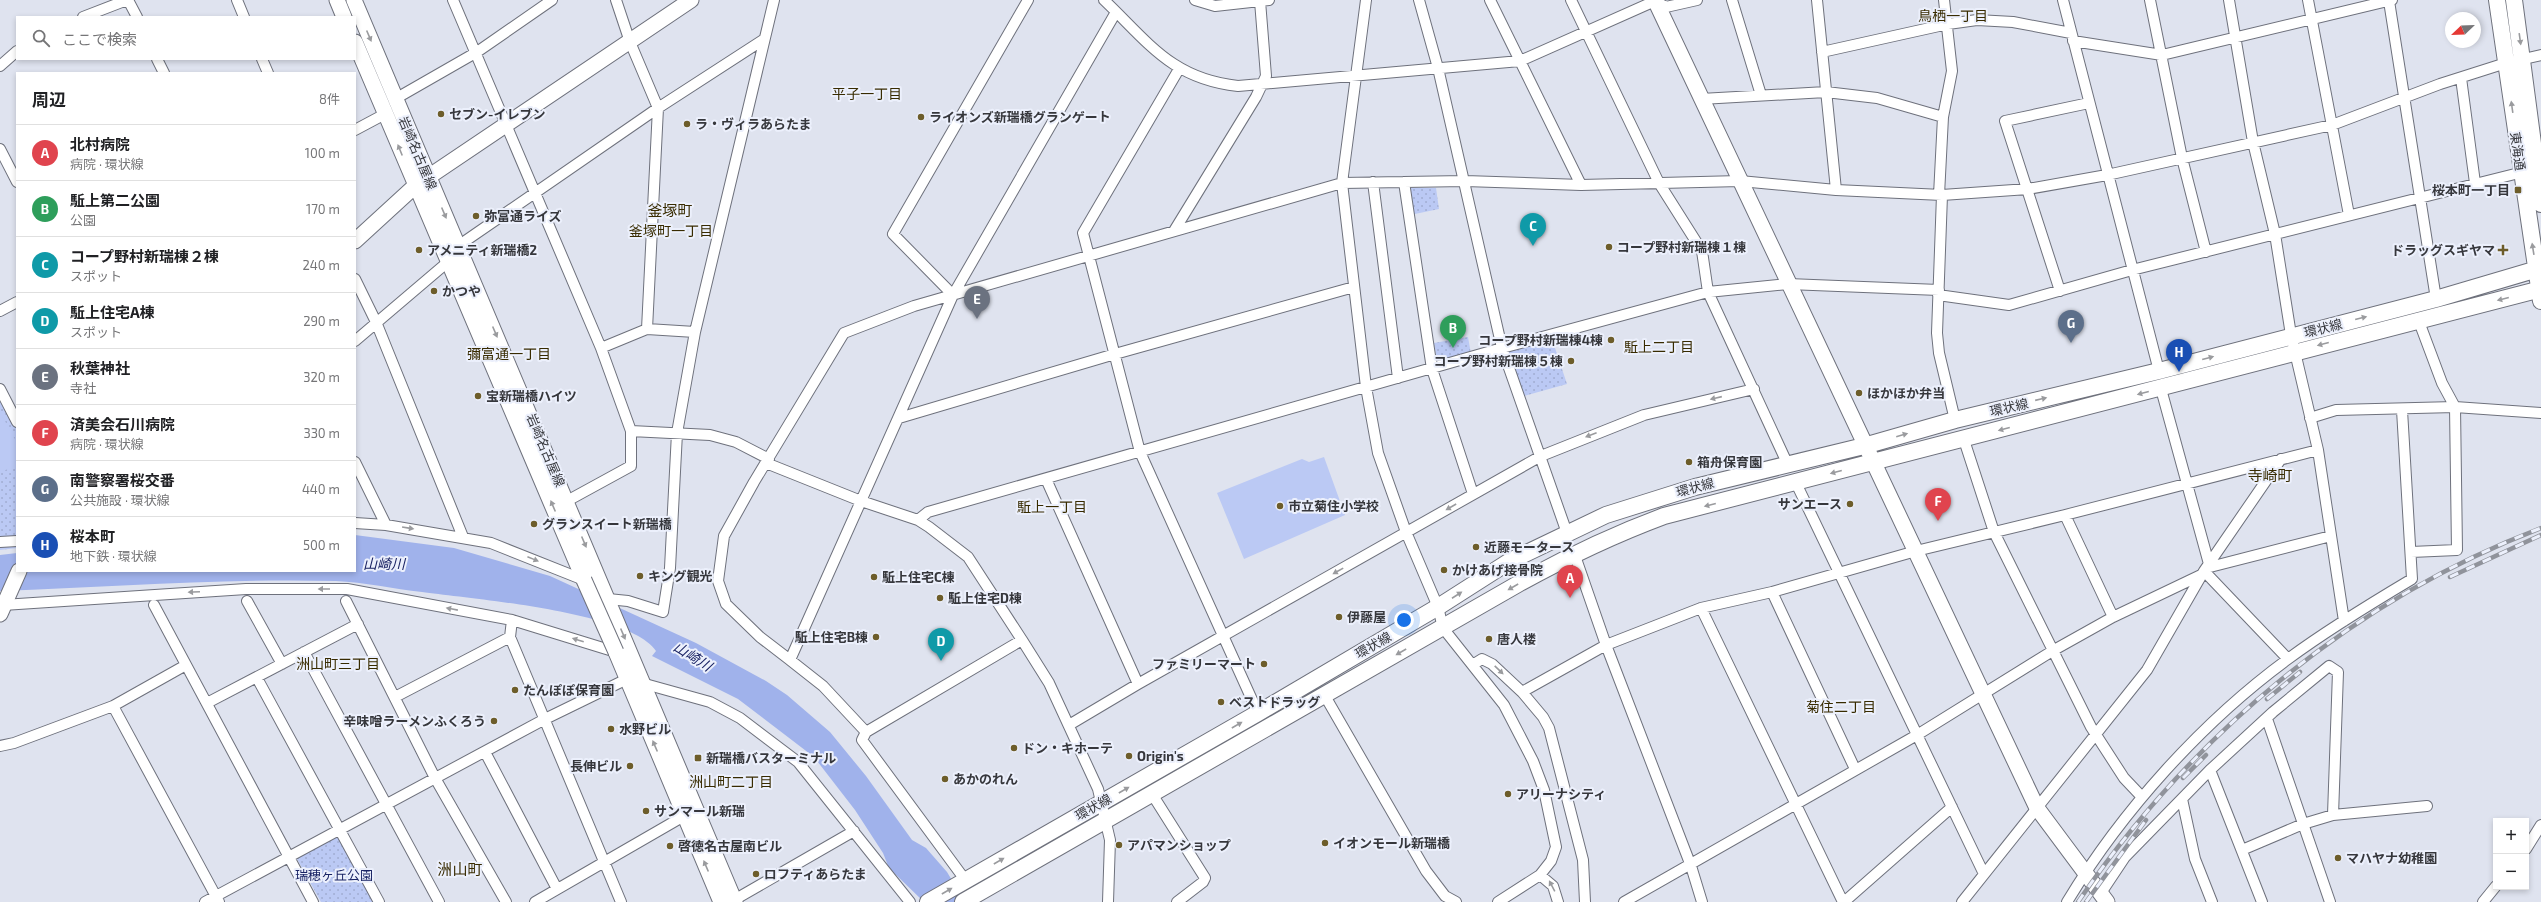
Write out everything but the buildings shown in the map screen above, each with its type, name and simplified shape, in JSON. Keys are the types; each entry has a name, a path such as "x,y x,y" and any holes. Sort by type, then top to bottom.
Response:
{"main road":[{"path":"337,0 344,16"},
{"name":"岩崎名古屋線","path":"354,0 644,683 730,901"},
{"path":"356,240 415,186 691,0"},
{"name":"東海通","path":"2497,0 2506,63 2541,204"},
{"name":"東海通","path":"2514,0 2522,59 2533,170 2540,294"},
{"path":"1655,1 1864,446 1916,551 2037,808 2104,898"},
{"name":"岩崎名古屋線","path":"356,44 415,186 449,261 616,652 684,816 730,901"},
{"name":"環状線","path":"928,902 1258,713 1438,607 1510,561 1606,515 1649,500 1864,446 1955,420 2159,371 2291,335 2436,299 2538,269"},
{"name":"環状線","path":"974,899 1152,794 1574,553 1664,516 1964,440 2418,319 2540,294"},
{"path":"3,606 19,572"}],"street":[{"path":"86,16 128,0 136,16"},
{"path":"237,0 244,16"},
{"path":"453,0 477,52 534,192 601,348 631,431 630,466 567,501"},
{"path":"395,99 477,52 541,3 552,0"},
{"path":"616,0 630,42 658,108 647,329"},
{"path":"608,599 628,601 663,612 670,568 678,433 696,332 746,120 763,40 774,0"},
{"path":"953,295 893,234 1028,0"},
{"path":"1104,0 1160,54 1179,69 1220,84 1238,86 1520,62 1655,1 1666,7 1698,0"},
{"path":"1174,231 1263,84 1266,76 1264,1 1215,6 1195,0"},
{"path":"1366,0 1342,183 1366,387 1378,454 1406,532 1438,607 1443,628 1474,664 1514,723 1544,790 1556,847 1551,862 1540,875 1498,902"},
{"path":"1419,0 1438,68 1502,348 1567,533"},
{"path":"1490,0 1581,185"},
{"path":"1571,0 1659,183 1702,251 1708,292 1788,465"},
{"path":"1732,0 1761,95"},
{"path":"1817,0 1836,190"},
{"path":"1944,0 1948,24 1952,71 1944,117 1938,292 1938,353 1955,420"},
{"path":"2063,0 2107,175 2159,371"},
{"path":"2150,0 2182,158 2206,252"},
{"path":"2229,0 2253,142 2274,234 2291,335 2318,450 2344,621"},
{"path":"2308,0 2349,215"},
{"path":"1822,52 1948,24 1977,20 2013,22 2072,37 2162,55 2390,1 2436,299"},
{"path":"790,660 953,295 1116,12"},
{"path":"458,246 534,192 658,108 763,40"},
{"path":"0,66 16,52"},
{"path":"866,732 823,686 760,637 731,610 722,596 718,581 720,556 724,536 844,333 914,306 1342,183 1465,182 1581,185 1740,181 1836,190 1941,195 2028,189 2107,175 2332,125 2461,78 2506,63 2541,55"},
{"path":"158,60 164,72"},
{"path":"262,60 268,72"},
{"path":"1179,69 1083,233 1140,452 1258,713"},
{"path":"2461,78 2476,183"},
{"path":"1701,99 1826,92 1877,98 1944,117"},
{"path":"2060,291 2005,121 2089,103"},
{"path":"356,129 385,114"},
{"path":"0,149 16,180"},
{"path":"918,520 928,512 1502,348 1708,292 1788,284 1938,292 2009,305 2132,270 2420,196 2533,170"},
{"path":"1373,182 1398,378"},
{"path":"1404,182 1432,369 1473,494"},
{"path":"356,340 449,261"},
{"path":"356,280 376,322 464,537"},
{"path":"899,418 1115,354 1354,287"},
{"path":"0,311 16,303"},
{"path":"2411,552 2457,550 2455,407 2442,383 2418,319"},
{"path":"601,348 647,329 696,332"},
{"path":"2161,388 2186,483 2205,569 2288,658"},
{"path":"0,389 16,420"},
{"path":"1069,725 1138,684 1541,456 1644,415 1754,389"},
{"path":"2310,418 2336,410 2402,410 2455,407 2541,413"},
{"path":"2067,902 2085,872 2142,797 2217,717 2288,658 2412,579 2402,410"},
{"path":"631,431 710,435 736,442 768,461 861,501 918,520 968,557 1049,683 1098,789 1104,822 1110,840 1108,902"},
{"path":"1964,440 1994,532 2096,735 2124,778 2142,797"},
{"path":"1522,692 1606,645 1701,608 1772,592 1916,551 2065,516 2186,483 2318,450"},
{"path":"1962,902 2147,670 2205,569 2281,459"},
{"path":"356,464 386,525"},
{"path":"1046,479 1138,684"},
{"path":"1796,483 1984,874"},
{"path":"2065,516 2113,617"},
{"path":"356,523 386,525 464,537 491,543 584,580"},
{"path":"1624,902 1691,866 1855,768 1917,735 1983,692 2054,650 2205,569 2331,536"},
{"path":"0,542 16,541"},
{"path":"1574,553 1606,645 1691,866 1702,902"},
{"path":"3,606 246,588 347,589 512,620 616,652"},
{"path":"1772,592 1855,768"},
{"path":"247,601 282,664"},
{"path":"346,601 435,778 506,902"},
{"path":"154,605 313,902"},
{"path":"1701,608 1844,902 1952,807"},
{"path":"512,620 510,637 621,902"},
{"path":"207,703 358,624"},
{"path":"395,697 510,637"},
{"path":"966,881 862,740 866,732 1022,640"},
{"path":"304,652 439,902"},
{"path":"1474,664 1482,659 1492,664 1522,692 1543,717 1549,728 1583,860 1585,902"},
{"path":"0,746 14,743 113,706 186,665"},
{"path":"2104,898 2125,858 2210,770 2329,666 2338,672 2333,815"},
{"path":"256,678 379,902"},
{"path":"205,902 218,899 290,857 435,778 627,679 710,702 740,718 798,762 910,902"},
{"path":"1325,696 1426,871 1445,896 1456,902"},
{"path":"113,706 218,899"},
{"path":"2267,719 2330,902"},
{"path":"485,752 557,889"},
{"path":"2210,770 2262,902"},
{"path":"1152,794 1205,878 1203,882 1177,902"},
{"path":"2182,799 2194,859 2212,902"},
{"path":"2242,850 2303,824 2333,815 2427,806"},
{"path":"535,902 684,816"},
{"path":"2529,844 2541,825"},
{"path":"730,901 854,831"},
{"path":"1540,875 1553,886 1558,902"},
{"path":"2483,902 2493,890"}],"green space":[{"path":"1405,188 1436,188 1439,209 1410,215"},
{"path":"1468,337 1471,354 1438,364 1434,343"},
{"path":"1552,339 1567,384 1524,396 1508,351"},
{"path":"0,389 16,420 16,548 0,550"},
{"path":"0,412 16,441 16,465 0,473"},
{"path":"1324,457 1345,515 1244,559 1217,493 1302,459 1309,462"},
{"name":"瑞穂ヶ丘公園","path":"340,833 377,902 321,902 296,857"}],"water":[{"name":"山崎川","path":"356,535 454,548 550,576 696,643 766,681 787,695 830,732 866,776 912,840 926,848 947,872 965,902 924,902 889,868 883,853 855,810 814,757 738,699 652,656 656,651 640,637 615,626 547,609 510,603 336,581 294,580 210,582 0,591 0,555 16,553 16,572 356,572"}],"railway":[{"path":"2078,902 2123,841 2171,784 2224,730 2281,680 2341,634 2405,593 2471,558 2541,528"},
{"path":"2450,577 2541,535"},
{"path":"2267,699 2300,672"},
{"path":"2183,778 2206,755"},
{"path":"2086,902 2146,820"}],"place":[{"name":"セブン-イレブン","path":"441,114"},
{"name":"ライオンズ新瑞橋グランゲート","path":"921,117"},
{"name":"ラ・ヴィラあらたま","path":"687,124"},
{"name":"桜本町一丁目","path":"2518,190"},
{"name":"弥富通ライズ","path":"476,216"},
{"name":"コープ野村新瑞棟２棟","path":"1533,246"},
{"name":"コープ野村新瑞棟１棟","path":"1609,247"},
{"name":"アメニティ新瑞橋2","path":"419,250"},
{"name":"ドラッグスギヤマ","path":"2503,250"},
{"name":"かつや","path":"434,291"},
{"name":"秋葉神社","path":"977,319"},
{"name":"コープ野村新瑞棟4棟","path":"1611,340"},
{"name":"南警察署桜交番","path":"2071,343"},
{"name":"駈上第二公園","path":"1453,348"},
{"name":"コープ野村新瑞棟５棟","path":"1571,361"},
{"name":"桜本町","path":"2179,372"},
{"name":"ほかほか弁当","path":"1859,393"},
{"name":"宝新瑞橋ハイツ","path":"478,396"},
{"name":"箱舟保育園","path":"1689,462"},
{"name":"サンエース","path":"1850,504"},
{"name":"市立菊住小学校","path":"1280,506"},
{"name":"済美会石川病院","path":"1938,521"},
{"name":"グランスイート新瑞橋","path":"534,524"},
{"name":"近藤モータース","path":"1476,547"},
{"name":"かけあげ接骨院","path":"1444,570"},
{"name":"キング観光","path":"640,576"},
{"name":"駈上住宅C棟","path":"874,577"},
{"name":"駈上住宅D棟","path":"940,598"},
{"name":"北村病院","path":"1570,598"},
{"name":"伊藤屋","path":"1339,617"},
{"name":"駈上住宅B棟","path":"876,637"},
{"name":"唐人楼","path":"1489,639"},
{"name":"駈上住宅A棟","path":"941,661"},
{"name":"ファミリーマート","path":"1264,664"},
{"name":"たんぽぽ保育園","path":"515,690"},
{"name":"ベストドラッグ","path":"1221,702"},
{"name":"辛味噌ラーメンふくろう","path":"494,721"},
{"name":"水野ビル","path":"611,729"},
{"name":"ドン・キホーテ","path":"1014,748"},
{"name":"Origin's","path":"1129,756"},
{"name":"新瑞橋バスターミナル","path":"698,758"},
{"name":"長伸ビル","path":"630,766"},
{"name":"あかのれん","path":"945,779"},
{"name":"アリーナシティ","path":"1508,794"},
{"name":"サンマール新瑞","path":"646,811"},
{"name":"イオンモール新瑞橋","path":"1325,843"},
{"name":"アパマンショップ","path":"1119,845"},
{"name":"啓徳名古屋南ビル","path":"670,846"},
{"name":"マハヤナ幼稚園","path":"2338,858"},
{"name":"ロフティあらたま","path":"756,874"}],"district":[{"name":"鳥栖一丁目","path":"1953,15"},
{"name":"平子一丁目","path":"867,93"},
{"name":"釜塚町","path":"670,210"},
{"name":"釜塚町一丁目","path":"671,230"},
{"name":"駈上二丁目","path":"1659,346"},
{"name":"彌富通一丁目","path":"509,353"},
{"name":"寺崎町","path":"2270,475"},
{"name":"駈上一丁目","path":"1052,506"},
{"name":"洲山町三丁目","path":"338,663"},
{"name":"菊住二丁目","path":"1841,706"},
{"name":"洲山町二丁目","path":"731,781"},
{"name":"洲山町","path":"460,869"}]}
